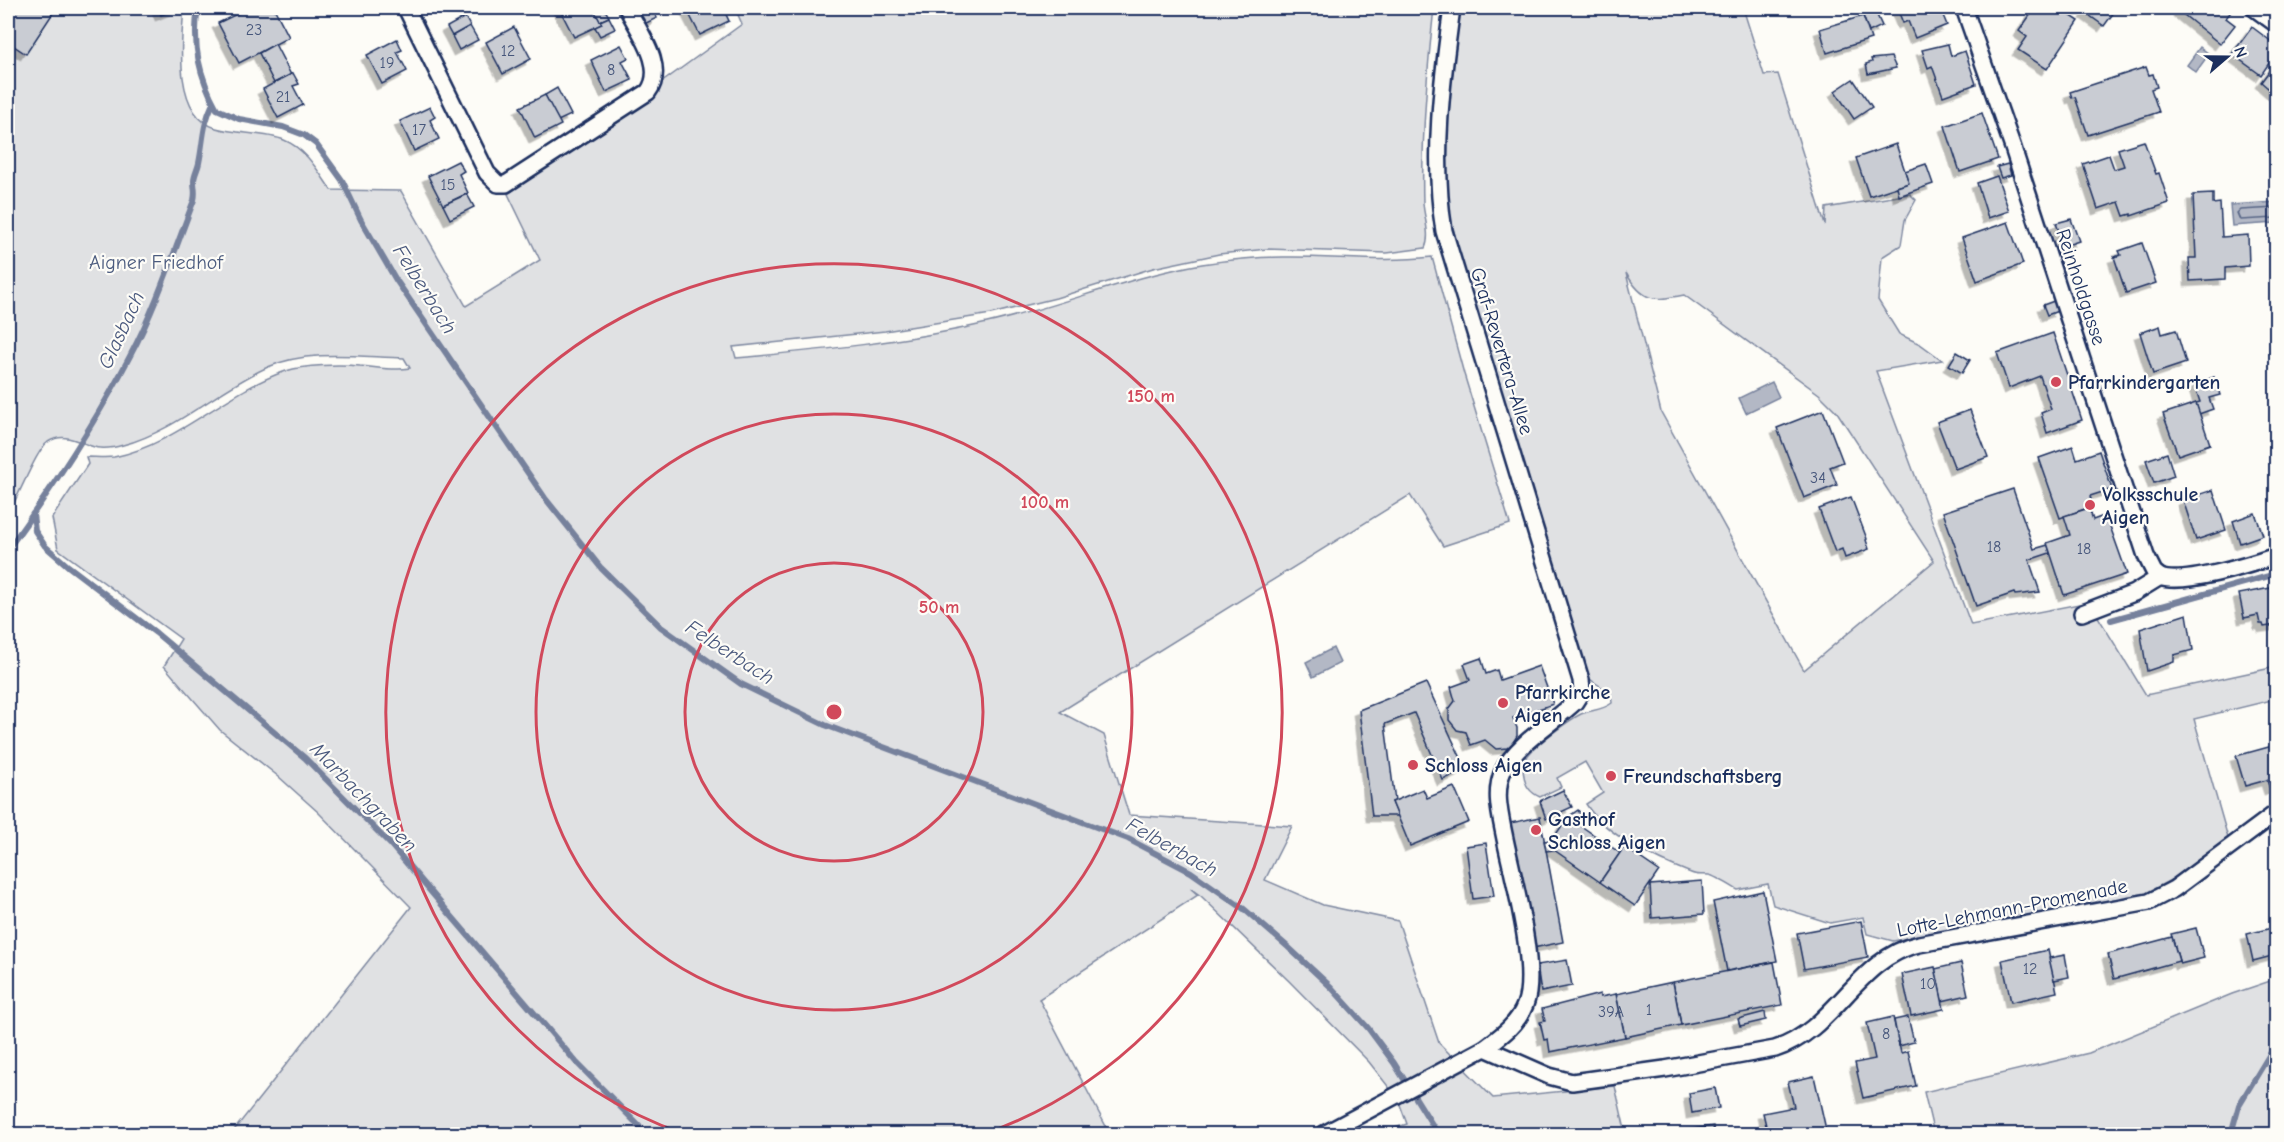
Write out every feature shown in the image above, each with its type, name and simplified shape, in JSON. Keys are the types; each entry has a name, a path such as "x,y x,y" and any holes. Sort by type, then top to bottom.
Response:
{"street":[{"path":"406,8 487,172 498,184 506,184 648,92 652,86 656,69 627,8"},
{"name":"Graf-Revertera-Allee","path":"1452,8 1446,50 1439,161 1440,206 1444,231 1583,688 1579,698 1518,750 1501,776 1500,809 1528,958 1529,988 1525,1007 1508,1031 1485,1048"},
{"name":"Reinholdgasse","path":"1964,8 2012,145 2143,547 2150,564 2160,578"},
{"path":"2254,8 2277,24"},
{"path":"2082,613 2134,593 2160,578 2185,579 2277,556"},
{"name":"Lotte-Lehmann-Promenade","path":"1485,1048 1549,1076 1572,1082 1696,1064 1780,1047 1802,1036 1816,1025 1862,978 1895,951 1919,944 2149,902 2174,889 2277,813"},
{"path":"1324,1134 1485,1048"}],"green space":[{"name":"Aigner Friedhof","path":"8,8 184,8 181,57 183,76 192,109 202,121 216,128 269,136 292,144 311,161 331,190 401,191 466,306 540,260 508,194 742,24 735,8 1434,8 1424,129 1423,203 1427,226 1425,248 1387,253 1267,249 1219,254 1153,268 1056,298 991,314 885,331 733,347 736,358 894,340 956,330 1014,316 1148,276 1222,261 1273,257 1413,259 1432,257 1464,374 1510,524 1443,546 1410,495 1060,712 1104,735 1129,815 1292,826 1265,880 1323,905 1398,921 1439,1043 1493,1098 1615,1086 1626,1134 1376,1134 1407,1124 1398,1099 1369,1062 1289,981 1201,896 1190,888 1198,895 1039,999 1110,1134 231,1134 411,907 318,812 279,777 220,730 164,666 181,639 58,549 52,518 88,464 86,457 114,457 159,441 264,380 286,371 312,366 410,368 404,358 335,355 284,361 250,376 179,420 142,439 111,448 99,448 70,438 54,439 48,442 38,454 8,513"},
{"path":"1460,8 1743,8 1764,75 1778,74 1825,225 1826,208 1910,194 1916,200 1905,220 1901,245 1882,257 1878,300 1899,334 1920,344 1942,360 1876,371 1971,625 2089,602 2146,695 2276,667 2276,699 2194,719 2228,838 2182,874 2146,893 1893,941 1867,934 1863,917 1830,923 1773,905 1768,884 1738,890 1712,876 1695,874 1648,854 1606,826 1586,804 1603,793 1585,762 1557,778 1561,787 1540,797 1531,791 1527,786 1523,770 1524,762 1533,749 1581,714 1612,703 1608,692 1590,679 1582,666 1452,222 1448,201 1446,153 1448,104","holes":["1626,273 1638,290 1650,297 1664,298 1684,295 1819,394 1837,412 1934,561 1804,670 1661,412"]},
{"path":"2276,979 2276,1134 1934,1134 1924,1092 2089,1053 2232,994"}],"water":[{"path":"2200,47 2209,54 2196,72 2187,65"},
{"path":"2276,202 2276,223 2232,226 2230,205"},
{"path":"1772,382 1779,397 1746,413 1739,398"},
{"path":"1333,648 1340,663 1313,677 1306,662"}],"building":[{"path":"8,8 45,8 53,13 26,54 8,42"},
{"path":"158,8 176,8 176,9 161,15"},
{"path":"249,8 274,8 289,37 239,63 218,23"},
{"path":"559,8 593,8 602,24 574,37"},
{"path":"593,8 604,8 609,17 600,21"},
{"path":"636,8 651,8 657,18 644,24"},
{"path":"686,8 723,8 729,21 700,35"},
{"path":"1897,8 1940,8 1947,25 1915,38 1908,21 1903,23"},
{"path":"2039,8 2059,8 2079,21 2047,69 2018,50 2027,37 2019,31 2033,11 2035,13"},
{"path":"2090,8 2117,8 2104,26 2086,13"},
{"path":"2182,8 2234,8 2226,18 2235,25 2220,44 2179,11"},
{"path":"1875,11 1882,26 1869,32 1863,16"},
{"path":"1863,16 1871,39 1827,53 1820,29"},
{"path":"465,17 470,26 452,36 447,27"},
{"path":"609,17 615,29 600,36 595,27 602,24 600,21"},
{"path":"470,26 478,40 459,50 452,36"},
{"path":"514,27 531,59 503,74 486,42"},
{"path":"2252,27 2276,45 2276,53 2261,75 2232,54"},
{"path":"397,39 402,50 397,52 407,71 382,84 367,55"},
{"path":"275,44 291,75 274,83 259,53"},
{"path":"1948,44 1951,56 1965,51 1976,84 1943,96 1932,66 1928,68 1922,50"},
{"path":"621,45 628,58 622,61 632,80 606,92 591,60"},
{"path":"1891,57 1896,68 1868,74 1866,64 1872,62 1871,59"},
{"path":"2276,62 2276,95 2261,82"},
{"path":"2146,67 2149,75 2153,74 2157,87 2151,89 2159,112 2088,135 2075,97 2072,98 2070,92"},
{"path":"293,73 299,84 293,86 303,105 278,118 263,89"},
{"path":"1853,79 1872,107 1854,119 1835,91"},
{"path":"557,88 571,115 558,121 545,95"},
{"path":"545,95 561,125 535,138 520,107"},
{"path":"430,107 435,117 430,120 439,139 414,151 400,121"},
{"path":"1982,113 1998,159 1960,172 1945,126"},
{"path":"2144,141 2156,174 2159,173 2169,203 2131,216 2131,214 2124,216 2119,202 2098,209 2083,164 2109,155 2114,169 2124,166 2118,149"},
{"path":"1896,144 1909,183 1869,196 1856,158"},
{"path":"458,161 464,171 459,174 468,193 443,205 428,176"},
{"path":"1926,164 1933,184 1899,196 1897,187 1909,183 1905,171"},
{"path":"2008,164 2011,175 2001,178 1997,167"},
{"path":"1997,176 2009,211 1988,218 1977,183"},
{"path":"467,194 474,207 450,219 443,205"},
{"path":"2213,194 2213,204 2220,203 2222,237 2248,235 2249,266 2225,268 2225,279 2190,281 2189,258 2196,258 2193,195"},
{"path":"2071,219 2079,241 2064,246 2056,223"},
{"path":"2008,222 2023,264 1977,281 1962,238"},
{"path":"2142,243 2156,283 2126,293 2114,257 2121,255 2119,251"},
{"path":"2054,301 2058,311 2047,315 2043,305"},
{"path":"2160,326 2162,334 2176,330 2186,363 2153,374 2140,333"},
{"name":"Pfarrkindergarten","path":"2053,333 2082,420 2047,433 2041,413 2051,409 2040,376 2009,388 1997,353"},
{"path":"1957,352 1970,360 1962,373 1949,365"},
{"path":"2214,377 2220,395 2209,398 2213,409 2199,414 2196,403 2200,402 2194,384"},
{"path":"2196,403 2210,444 2178,455 2163,414"},
{"path":"1823,410 1843,462 1830,467 1837,485 1804,498 1777,428"},
{"path":"1970,410 1988,457 1955,469 1937,422"},
{"path":"2073,446 2077,459 2099,451 2112,489 2090,496 2093,506 2060,518 2039,458"},
{"path":"2167,453 2174,476 2154,483 2146,460"},
{"path":"2013,489 2034,549 2048,545 2050,553 2029,560 2040,592 2015,595 2014,593 1976,606 1943,512"},
{"path":"2213,490 2226,530 2196,540 2183,500"},
{"path":"1851,497 1869,549 1845,558 1842,549 1835,552 1819,509"},
{"path":"2089,508 2093,520 2106,515 2127,574 2064,595 2047,543 2070,535 2064,516"},
{"path":"2255,513 2263,535 2240,543 2233,521"},
{"path":"2276,587 2276,625 2264,627 2260,624 2258,615 2244,618 2239,594"},
{"path":"2187,614 2193,650 2174,655 2174,662 2147,671 2140,629"},
{"name":"Pfarrkirche Aigen","path":"1481,658 1486,674 1497,670 1500,680 1539,666 1553,704 1513,718 1517,736 1507,748 1496,749 1485,740 1471,745 1466,732 1457,730 1449,720 1449,709 1455,701 1451,687 1470,680 1464,664"},
{"path":"1426,683 1466,769 1443,780 1414,713 1385,724 1395,801 1392,802 1398,816 1372,816 1359,710"},
{"path":"2276,745 2276,787 2270,789 2267,780 2245,786 2236,756"},
{"path":"1454,787 1469,822 1410,846 1392,802 1423,789 1427,798"},
{"path":"1563,790 1572,807 1546,819 1540,801"},
{"path":"1578,810 1584,820 1579,825 1568,817"},
{"path":"1540,817 1563,942 1533,948 1510,823"},
{"path":"1568,817 1620,853 1600,882 1554,850 1546,851 1544,841 1552,840"},
{"path":"1486,843 1494,896 1473,899 1466,846"},
{"path":"1624,847 1659,871 1635,906 1600,882"},
{"path":"1702,881 1704,914 1652,918 1650,885"},
{"path":"1763,891 1777,961 1727,971 1713,902"},
{"path":"1861,921 1868,957 1804,969 1797,933"},
{"path":"2276,927 2276,955 2253,961 2247,934"},
{"path":"2196,928 2204,958 2180,964 2171,934"},
{"path":"2172,937 2179,961 2114,979 2108,954"},
{"path":"2048,950 2057,992 2011,1002 2002,960"},
{"path":"2065,955 2069,977 2054,980 2049,958"},
{"path":"1567,960 1572,986 1541,992 1537,965"},
{"path":"1774,962 1782,1005 1681,1025 1673,982"},
{"path":"1961,963 1968,995 1942,1001 1935,969"},
{"path":"1935,967 1944,1009 1911,1016 1902,974"},
{"path":"1673,982 1681,1025 1625,1037 1616,994"},
{"path":"1600,994 1600,997 1616,994 1625,1037 1550,1052 1548,1039 1544,1040 1540,1022 1545,1021 1542,1009"},
{"path":"1765,1012 1766,1020 1740,1026 1738,1019"},
{"path":"1893,1017 1901,1053 1908,1051 1916,1086 1863,1098 1855,1063 1875,1059 1867,1023"},
{"path":"1908,1017 1914,1042 1899,1046 1894,1020"},
{"path":"1814,1076 1827,1134 1768,1134 1763,1113 1794,1107 1788,1082"},
{"path":"1715,1088 1719,1108 1692,1113 1689,1093"},
{"path":"1713,1126 1714,1134 1664,1134 1664,1133"}],"waterway":[{"name":"Felberbach","path":"198,8 196,22 198,60 217,109 239,119 283,127 304,135 316,144 342,180 361,220 396,280 545,498 601,568 661,627 741,684 825,725 1128,839 1191,872 1244,909 1331,987 1368,1028 1394,1063 1438,1134"},
{"name":"Glasbach","path":"8,549 88,431 117,381 148,318 194,200 194,179 205,126 213,103"},
{"name":"Marbachgraben","path":"33,514 35,531 45,546 156,633 305,758 391,845 576,1062 647,1134"},
{"path":"2111,620 2276,574"},
{"path":"2231,1134 2239,1105 2276,1044"}],"place":[{"name":"Pfarrkindergarten","path":"2056,382"},
{"name":"Volksschule Aigen","path":"2090,505"},
{"name":"Pfarrkirche Aigen","path":"1503,703"},
{"name":"Schloss Aigen","path":"1413,765"},
{"name":"Freundschaftsberg","path":"1611,776"},
{"name":"Gasthof Schloss Aigen","path":"1536,830"}]}
